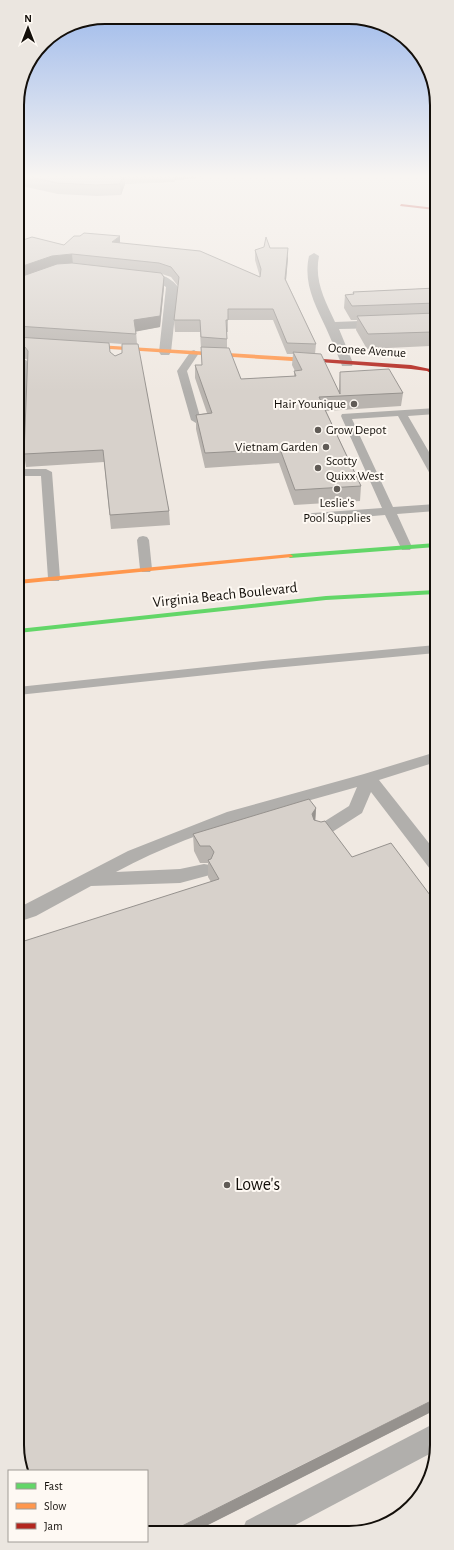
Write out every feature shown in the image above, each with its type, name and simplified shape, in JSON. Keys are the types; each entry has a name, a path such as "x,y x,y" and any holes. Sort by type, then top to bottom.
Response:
{"main road":[{"name":"Oconee Avenue","path":"71,346 117,352 194,353 411,367 430,370"},
{"path":"24,581 317,553 430,545"},
{"name":"Virginia Beach Boulevard","path":"24,630 326,598 430,592"}],"street":[{"path":"314,256 312,269 317,298 332,326 347,363"},
{"path":"121,274 159,278 171,284 165,352"},
{"path":"332,326 398,324"}],"lane":[{"path":"194,353 182,371 196,420"},
{"path":"406,547 346,416 430,411"},
{"path":"400,413 430,464"},
{"path":"24,473 46,472 54,578"},
{"path":"312,517 430,508"},
{"path":"143,540 146,569"},
{"path":"24,690 263,665 430,650"},
{"path":"24,913 134,855 233,816 369,778 430,759"},
{"path":"320,832 356,809 369,778"},
{"path":"369,778 430,856"},
{"path":"87,881 180,876 204,870"},
{"path":"265,1526 430,1439"}],"building":[{"path":"24,247 164,247 200,251 260,277 261,269 255,250 263,247 288,248 285,279 316,344 287,343 273,309 228,309 228,320 226,320 227,339 201,337 200,320 174,320 179,277 171,267 159,263 72,254 52,256 24,266"},
{"path":"72,263 161,273 164,277 160,316 134,320 136,334 24,326 24,276 57,264"},
{"path":"430,288 430,303 352,306 345,295 354,294 353,292"},
{"path":"430,313 430,332 368,334 357,316"},
{"path":"24,337 109,343 110,352 115,356 122,353 122,344 138,344 169,511 110,515 103,450 24,454 28,351 25,347"},
{"path":"201,347 229,348 241,379 296,376 294,371 302,370 293,352 321,354 340,394 340,372 389,369 403,393 319,397 361,486 295,490 280,449 205,453 196,415 212,413 195,365 202,365"},
{"name":"Lowe's","path":"309,799 316,808 312,814 314,820 321,822 325,821 352,857 391,843 430,895 430,1402 182,1526 148,1526 148,1470 28,1470 24,1450 24,941 219,879 208,860 211,859 214,852 210,846 200,846 193,834"}],"traffic: fast":[{"path":"290,556 430,545"},
{"path":"24,630 326,598 430,592"}],"traffic: slow":[{"path":"81,346 308,360"},
{"path":"24,581 290,556"}],"traffic: jam":[{"path":"308,360 411,367 430,371"}],"place":[{"name":"Hair Younique","path":"354,404"},
{"name":"Grow Depot","path":"318,430"},
{"name":"Vietnam Garden","path":"326,447"},
{"name":"Scotty Quixx West","path":"318,468"},
{"name":"Leslie's Pool Supplies","path":"337,489"},
{"name":"Lowe's","path":"227,1185"}]}
